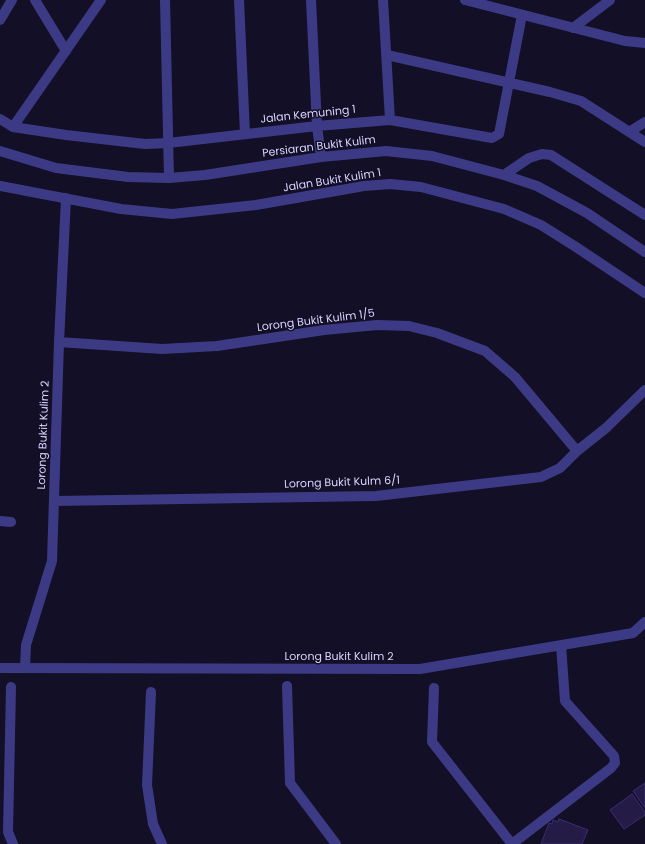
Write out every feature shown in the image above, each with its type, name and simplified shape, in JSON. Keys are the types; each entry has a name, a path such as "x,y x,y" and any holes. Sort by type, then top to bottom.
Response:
{"street":[{"path":"0,20 12,0"},
{"path":"35,0 66,51"},
{"path":"13,127 101,0"},
{"path":"165,0 169,178"},
{"path":"239,0 245,134"},
{"path":"311,0 317,126 321,157"},
{"path":"383,0 390,120"},
{"path":"465,0 625,41 645,43"},
{"path":"491,7 500,0"},
{"path":"573,28 610,0"},
{"name":"Jalan Kemuning 1","path":"0,119 13,127 137,143 168,143 317,126 390,120 492,138 499,134 522,15"},
{"path":"387,55 550,92 581,101 645,142"},
{"path":"629,132 645,122"},
{"name":"Persiaran Bukit Kulim","path":"0,151 56,168 128,177 169,178 205,175 321,157 386,152 432,156 504,175 537,186 587,213 645,252"},
{"path":"504,175 529,158 542,154 551,155 645,215"},
{"name":"Jalan Bukit Kulim 1","path":"0,186 121,209 172,214 256,205 364,186 390,184 421,187 504,209 541,225 645,293"},
{"name":"Lorong Bukit Kulim 2","path":"25,668 26,645 52,561 59,342 66,198"},
{"name":"Lorong Bukit Kulim 1/5","path":"59,342 162,349 217,346 324,330 376,325 409,326 437,333 485,351 515,377 577,451"},
{"name":"Lorong Bukit Kulm 6/1","path":"54,501 376,496 541,477 560,468 577,451 606,428 645,390"},
{"path":"0,521 10,522"},
{"name":"Lorong Bukit Kulim 2","path":"0,668 420,669 633,632 645,622"},
{"path":"434,688 432,742 512,844 611,768 615,763 614,756 566,701 561,645"},
{"path":"287,686 290,783 336,844"},
{"path":"11,688 8,832 13,844"},
{"path":"151,692 147,785 153,824 162,844"}],"building":[{"path":"645,783 645,808 633,791"},
{"path":"632,794 645,812 645,815 624,829 610,810"},
{"path":"559,819 588,830 582,844 541,844 549,823 552,824 553,820 558,822"}]}
